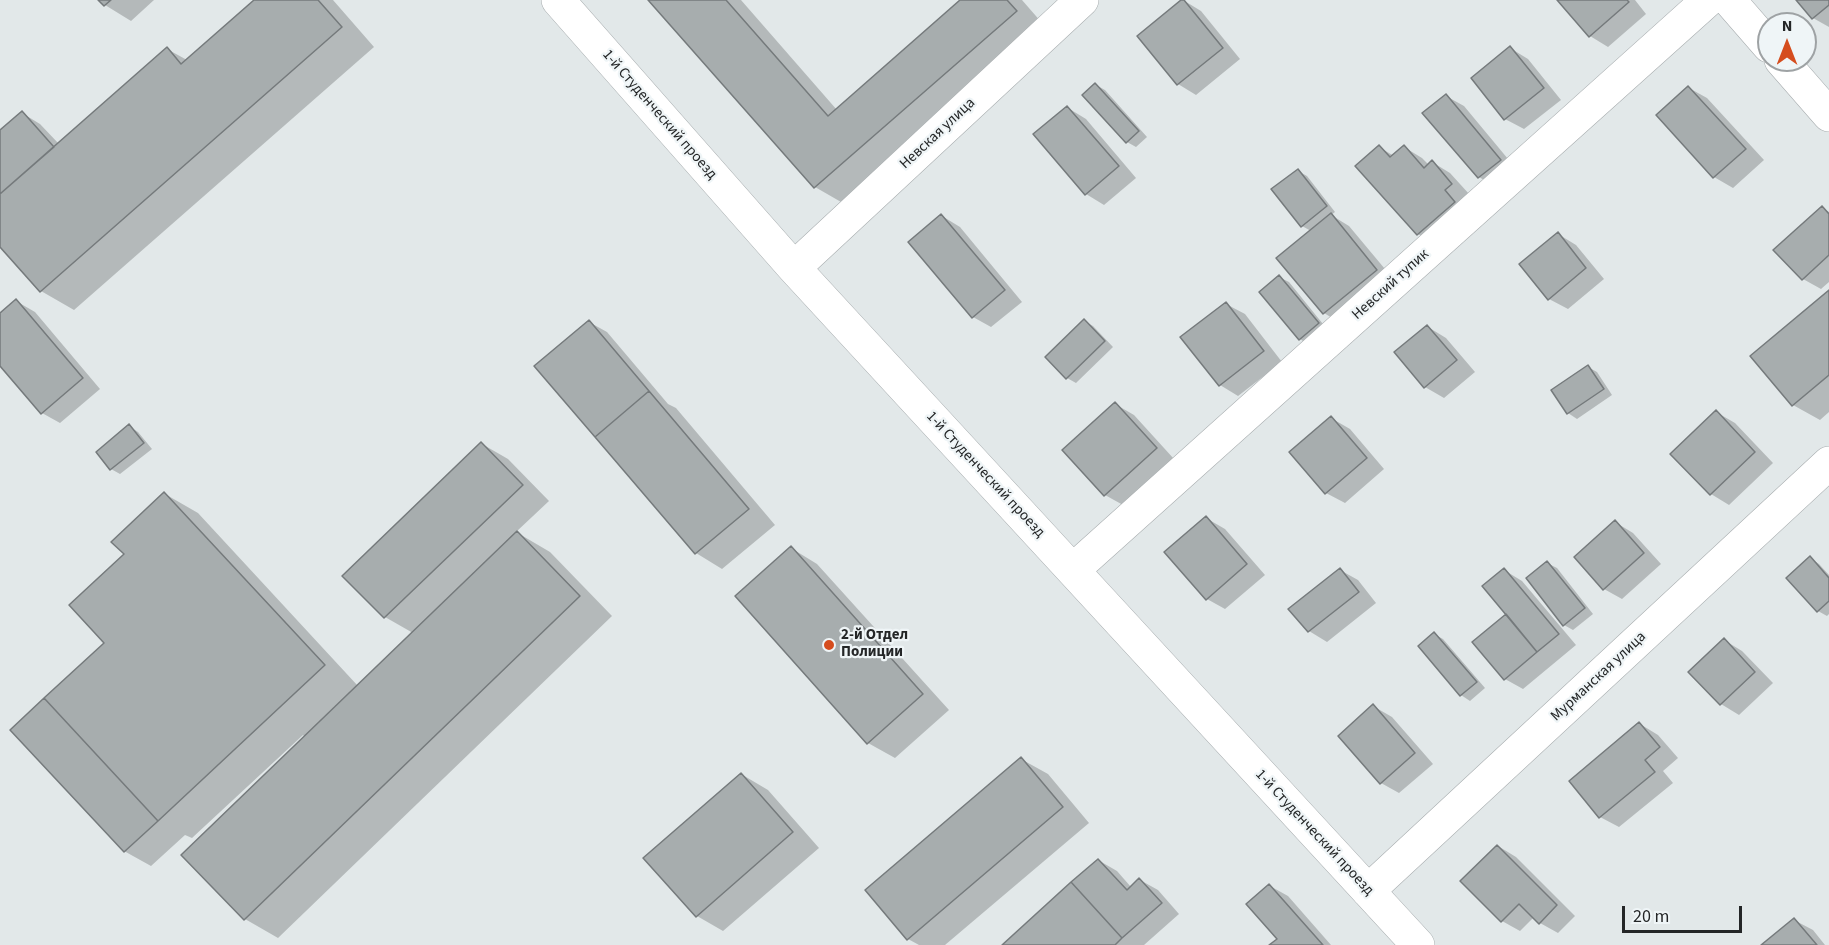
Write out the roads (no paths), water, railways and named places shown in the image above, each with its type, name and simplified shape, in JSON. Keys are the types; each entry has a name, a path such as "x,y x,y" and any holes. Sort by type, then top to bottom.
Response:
{"street":[{"name":"1-й Студенческий проезд","path":"558,0 794,268 1418,945"},
{"name":"Невская улица","path":"794,268 1082,0"},
{"name":"Невский тупик","path":"1073,570 1708,0"},
{"path":"1729,0 1757,32"},
{"path":"1791,72 1829,115"},
{"name":"Мурманская улица","path":"1368,891 1829,463"}],"place":[{"name":"2-й Отдел Полиции","path":"829,645"}]}
